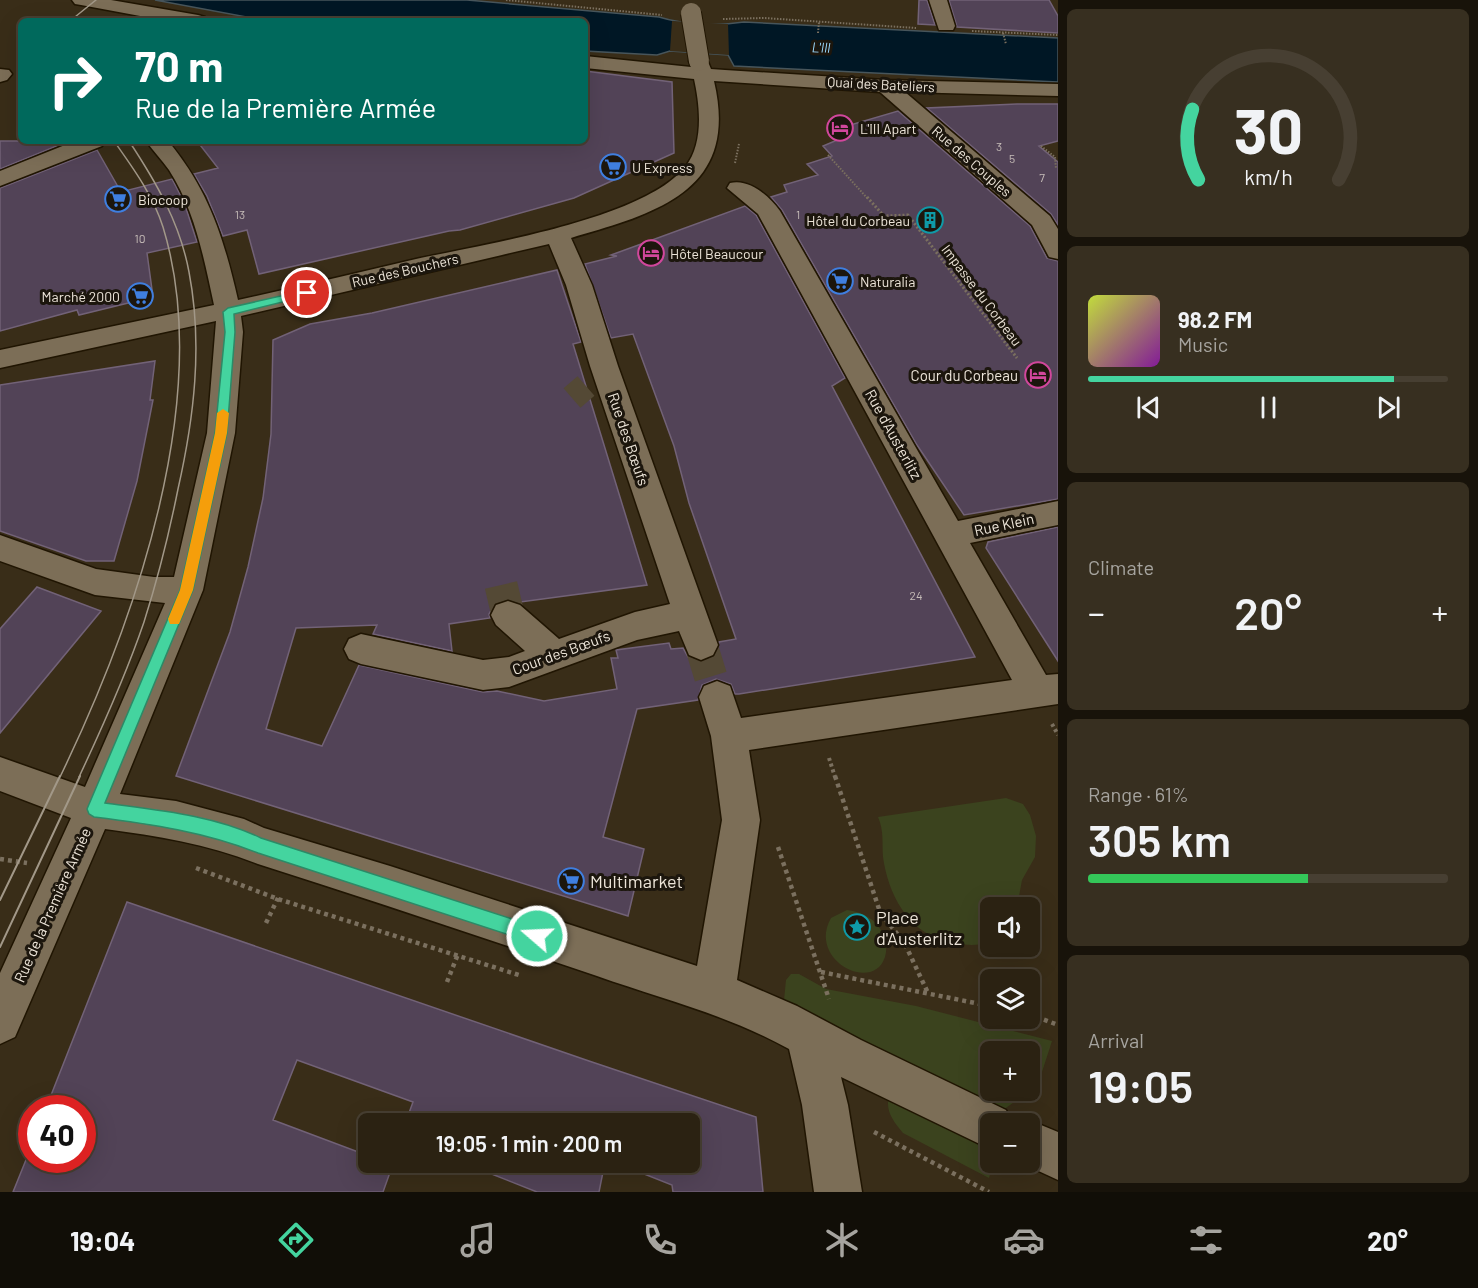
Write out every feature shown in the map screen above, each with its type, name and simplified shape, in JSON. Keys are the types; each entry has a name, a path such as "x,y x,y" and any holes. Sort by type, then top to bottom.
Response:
{"street":[{"path":"81,0 119,3 185,18"},
{"path":"938,0 946,26"},
{"path":"102,18 119,3"},
{"path":"691,6 701,67"},
{"name":"Quai des Bateliers","path":"588,62 701,67 885,86 1058,90"},
{"name":"Rue des Bouchers","path":"0,359 228,312 557,234 639,208 674,190 693,173 702,160 709,131 701,67"},
{"name":"Rue des Couples","path":"885,86 1042,221 1056,244"},
{"path":"0,179 87,144"},
{"name":"Rue de la Première Armée","path":"0,1022 187,590 221,433 230,332 228,312 214,250 197,202 178,168 159,144"},
{"name":"Rue d'Austerlitz","path":"738,188 758,200 768,211 950,535 1047,691"},
{"name":"Rue des Bœufs","path":"557,234 579,285 595,376 696,630"},
{"name":"Rue Klein","path":"950,535 1058,513"},
{"path":"0,548 95,582 154,590 187,590"},
{"path":"508,615 555,656"},
{"name":"Cour des Bœufs","path":"361,649 483,675 509,672 635,626 696,630"},
{"path":"729,736 1047,691"},
{"path":"714,992 741,820 729,736 717,697"},
{"path":"0,774 94,809 176,820 244,838 258,845 714,992 807,1034 845,1056 980,1121"},
{"path":"807,1034 825,1105 838,1192"},
{"path":"1040,1148 1058,1156"}],"path":[{"path":"506,0 667,16"},
{"path":"729,19 764,18 925,28"},
{"path":"818,33 819,22"},
{"path":"970,31 1058,35"},
{"path":"1003,33 1006,44"},
{"path":"1041,146 1056,157 1056,169"},
{"name":"Impasse du Corbeau","path":"828,155 884,216 908,215 1017,358"},
{"path":"817,723 879,912 905,944 928,993"},
{"path":"775,835 845,1056"},
{"path":"188,866 278,899 458,953 524,976"},
{"path":"266,923 282,892"},
{"path":"447,982 458,953"},
{"path":"820,972 980,1004"},
{"path":"1040,1018 1058,1025"}],"green space":[{"path":"1006,798 1023,804 1030,815 1036,836 1035,857 1022,880 1019,897 980,897 980,944 945,941 920,929 910,920 889,884 878,817"},
{"path":"847,910 858,912 873,920 880,929 886,948 885,957 878,968 868,972 856,972 844,967 834,959 828,947 826,933 831,918"},
{"path":"791,974 799,974 826,989 916,1006 980,1022 980,1029 1005,1029 1052,1041 1040,1077 1040,1041 980,1041 980,1101 1015,1101 999,1113 980,1113 980,1120 782,1021 786,980"},
{"path":"889,1095 980,1145 980,1173 990,1173 989,1178 903,1133 893,1120 888,1101"}],"water":[{"name":"L'Ill","path":"155,0 467,0 659,17 701,24 744,22 1058,38 1058,82 734,66 728,55 670,51 657,55 588,51 588,18 252,18"}],"pier":[{"path":"672,21 728,24 729,55 670,51"}],"building":[{"path":"919,0 927,0 935,25 918,24"},
{"path":"949,0 1049,0 1058,16 1058,33 957,27"},
{"path":"588,71 672,82 674,153 574,198 460,230 259,274 247,230 223,236 207,196 194,174 218,168 199,144 588,144"},
{"path":"1058,104 1058,141 1039,146 1058,162 1058,225 1051,214 927,108"},
{"path":"898,111 1030,226 1047,258 1058,261 1058,499 964,515 917,445 782,210 771,197 787,192 784,185 818,175 807,164 832,156 823,146 842,138 833,130"},
{"path":"0,141 18,141 18,144 62,144 0,169"},
{"path":"97,150 121,192 172,179 184,202 197,242 147,253 153,297 79,315 77,310 0,331 0,188"},
{"path":"745,206 756,215 845,378 832,386 975,657 739,694 735,694 731,684 716,679 702,685 698,700 637,709 603,837 644,849 628,916 176,776 230,632 248,567 263,498 271,434 273,340 310,324 372,313 557,270 581,342 573,344 647,585 520,602 507,599 495,603 489,614 490,618 449,624 452,651 373,634 377,625 296,628 266,729 322,746 359,665 483,692 497,691 544,701 617,689 611,658 618,658 616,650 669,643 671,649 683,648 688,657 702,662 715,656 719,642 736,639 689,503 674,446 633,334 611,338 585,264 617,256 611,255"},
{"path":"155,361 150,400 153,400 137,481 114,561 86,561 0,531 0,385"},
{"path":"1058,527 1058,661 986,548 988,542"},
{"path":"37,587 101,611 0,733 0,629"},
{"path":"127,902 756,1117 763,1192 673,1192 672,1185 642,1173 700,1173 700,1113 409,1113 413,1102 297,1060 273,1120 358,1152 358,1173 390,1173 383,1192 13,1192 21,1173 96,1173 96,1095 51,1095"},
{"path":"489,1173 603,1173 599,1192 537,1192"}],"tunnel":[{"path":"572,398 586,386"},
{"path":"501,585 508,615"},
{"path":"701,645 717,697"}],"tram line":[{"path":"74,18 96,0"},
{"path":"60,777 115,650 139,581 159,508 173,435 179,363 177,293 159,215 148,193 116,144"},
{"path":"79,777 130,661 154,589 184,462 195,381 193,299 185,254 166,204 131,144"},
{"path":"0,900 60,776"},
{"path":"0,947 80,776"}],"slow traffic":[{"path":"175,619 187,590 221,433 223,413"}],"place":[{"name":"L'III Apart","path":"840,128"},
{"name":"U Express","path":"613,167"},
{"name":"Biocoop","path":"118,199"},
{"name":"Hôtel du Corbeau","path":"930,220"},
{"name":"Hôtel Beaucour","path":"651,253"},
{"name":"Naturalia","path":"840,281"},
{"name":"Marché 2000","path":"140,296"},
{"name":"Cour du Corbeau","path":"1038,375"},
{"name":"Multimarket","path":"571,881"},
{"name":"Place d'Austerlitz","path":"857,927"}],"route":[{"path":"307,293 228,312 230,332 221,433 187,590 94,809 176,820 244,838 258,845 390,886 537,936"}]}
